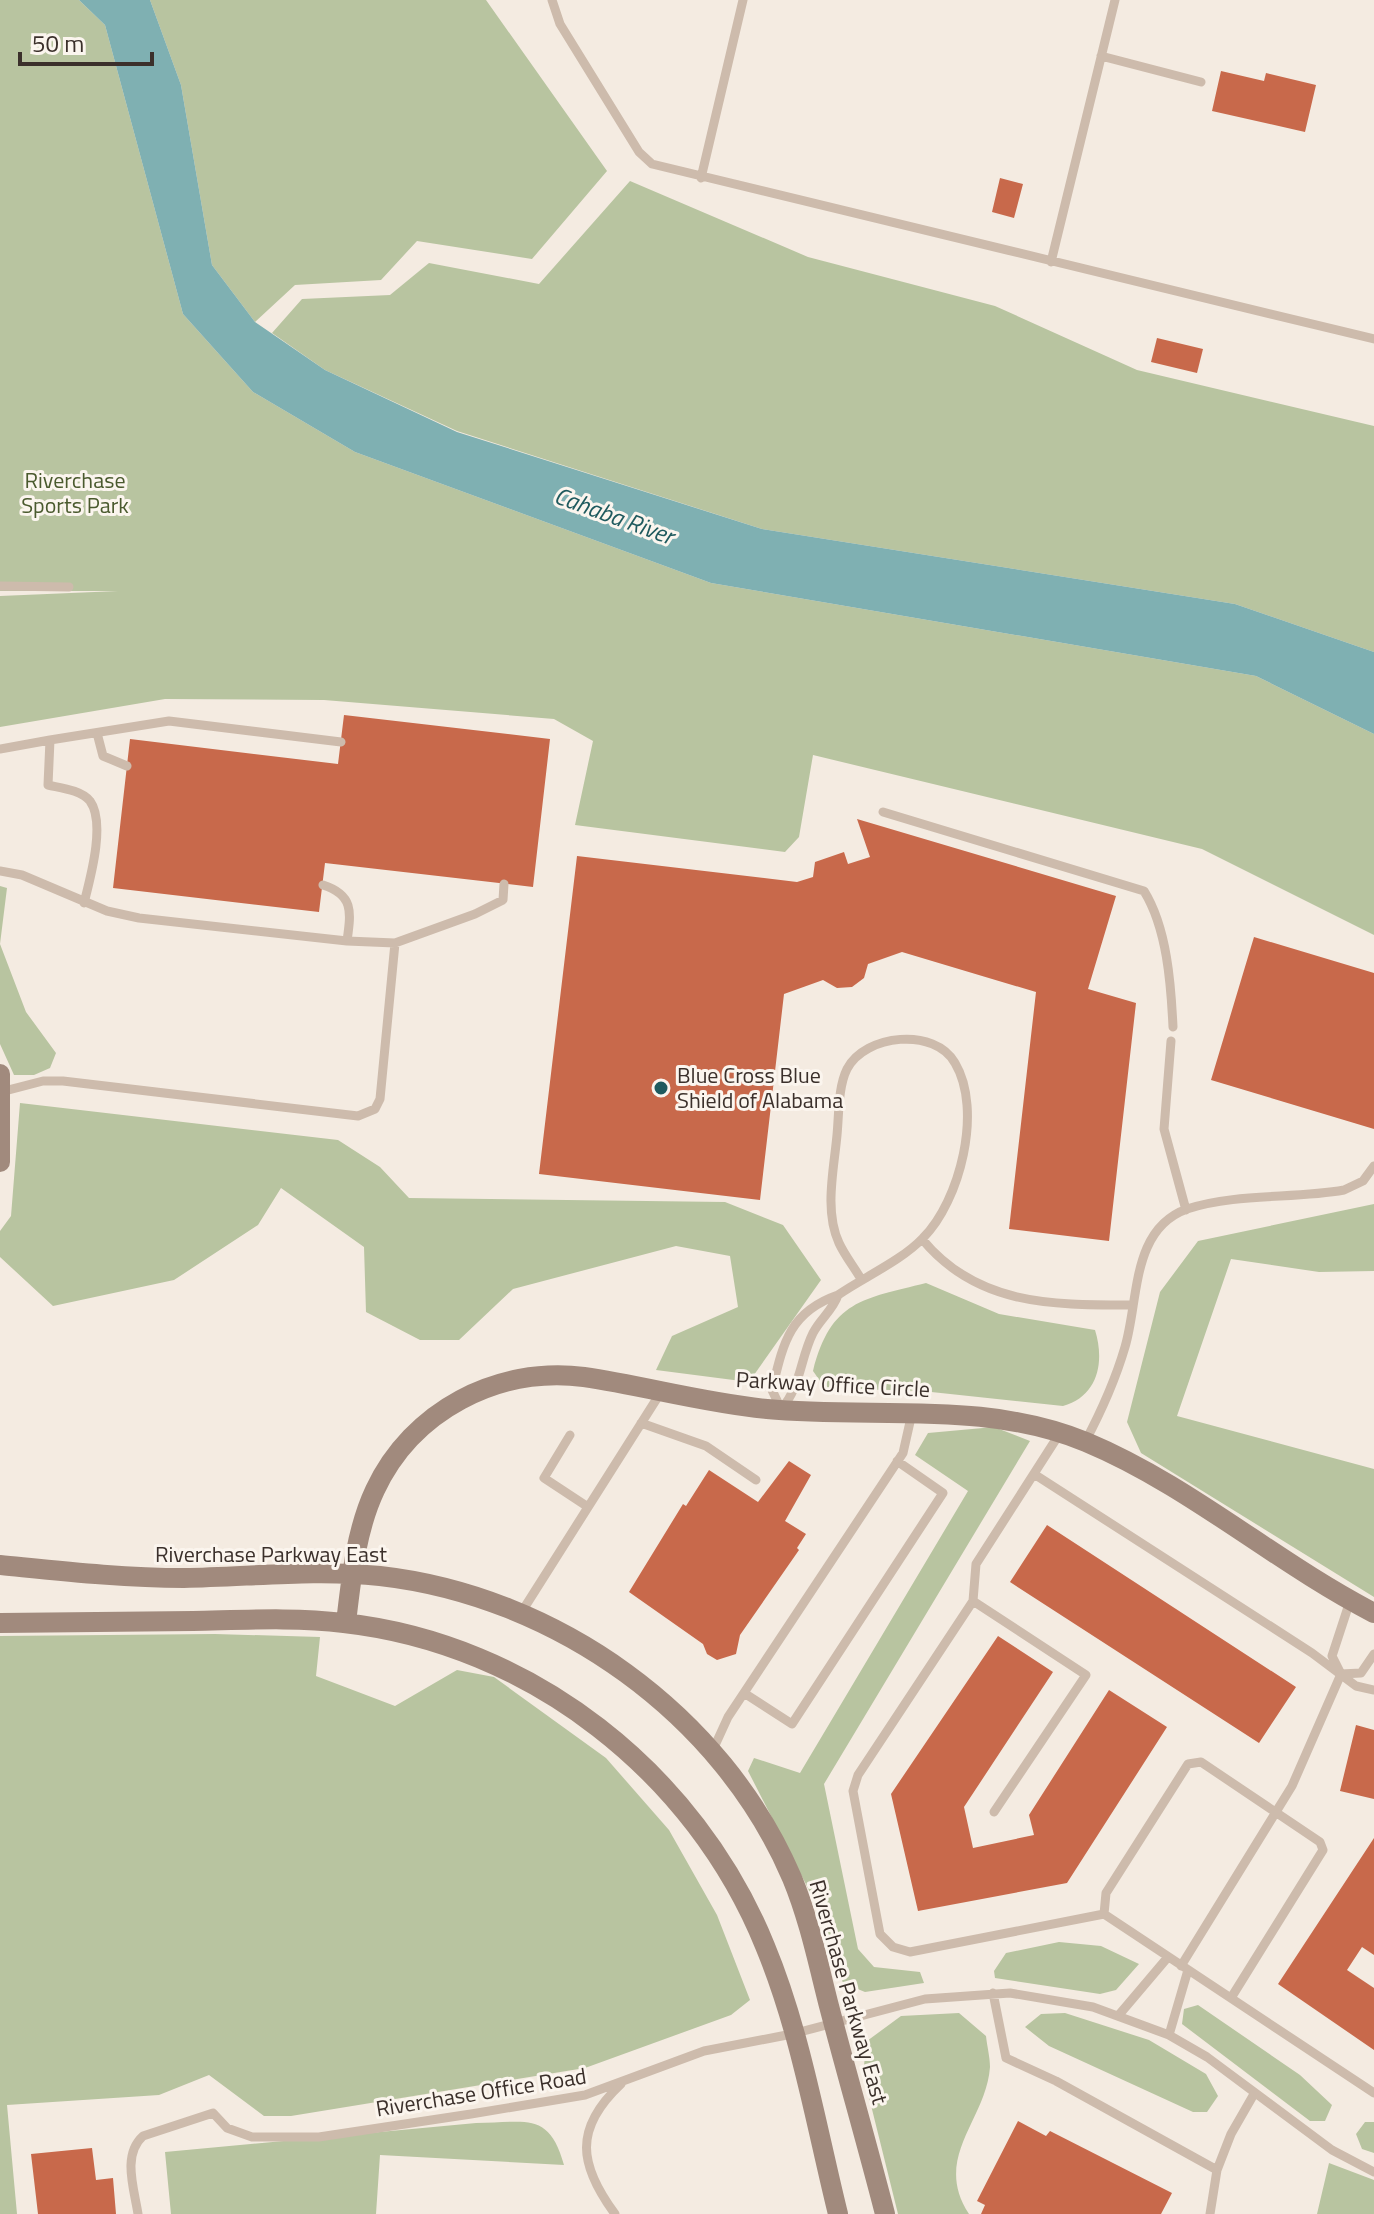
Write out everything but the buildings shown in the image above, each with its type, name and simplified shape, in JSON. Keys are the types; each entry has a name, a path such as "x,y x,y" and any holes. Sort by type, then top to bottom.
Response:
{"street":[{"path":"0,1162 1,1083"},
{"name":"Parkway Office Circle","path":"346,1623 361,1529 374,1491 389,1466 419,1429 456,1401 504,1382 546,1375 584,1377 661,1392 781,1409 1006,1419 1060,1433 1126,1461 1374,1613"},
{"name":"Riverchase Parkway East","path":"0,1565 146,1577 353,1574 433,1586 521,1613 608,1660 658,1700 712,1752 774,1844 791,1876 885,2214"},
{"path":"0,1623 307,1619 346,1623 439,1644 485,1661 535,1685 619,1743 679,1803 732,1876 773,1966 838,2214"}],"lane":[{"path":"552,0 560,24 639,152 652,164 1374,339"},
{"path":"701,178 743,0"},
{"path":"1051,262 1115,0"},
{"path":"1101,56 1201,82"},
{"path":"0,586 69,587"},
{"path":"0,749 169,721 341,742"},
{"path":"97,733 103,756 127,766"},
{"path":"50,740 48,785 82,795 96,815 95,858 84,903"},
{"path":"883,812 1144,891 1153,905 1164,950 1173,1027"},
{"path":"0,871 22,875 84,903 139,918 347,941 395,943 475,914 503,900 504,884"},
{"path":"323,885 338,890 348,899 351,909 347,941"},
{"path":"1,1083 63,1081 358,1116 375,1109 380,1099 395,943"},
{"path":"838,1295 815,1329 802,1359 795,1393 781,1409 772,1390 788,1335 798,1317 819,1301 838,1295 922,1239 941,1215 960,1176 968,1103 955,1062 934,1043 905,1038 866,1048 847,1069 840,1106 831,1202 838,1241 861,1279"},
{"path":"1171,1041 1164,1129 1186,1210"},
{"path":"1085,1442 1109,1398 1127,1342 1145,1251 1164,1222 1186,1210 1344,1190 1363,1181 1374,1166"},
{"path":"922,1239 940,1261 969,1282 995,1291 1043,1301 1133,1305"},
{"path":"521,1613 661,1392"},
{"path":"712,1752 744,1693 903,1453 912,1413"},
{"path":"641,1423 706,1446 756,1480"},
{"path":"1060,1433 976,1564 973,1601 858,1775 853,1791 880,1934 893,1947 910,1952 1104,1914 1374,2093"},
{"path":"570,1435 544,1478 588,1507"},
{"path":"744,1693 792,1724 943,1493 897,1461"},
{"path":"1034,1474 1356,1686 1374,1690"},
{"path":"973,1601 1086,1675 994,1812"},
{"path":"1341,1674 1332,1656 1350,1601"},
{"path":"1341,1674 1361,1673 1374,1654"},
{"path":"1169,2035 1185,1968 1276,1813 1341,1674"},
{"path":"1104,1914 1106,1893 1188,1764 1201,1762 1320,1842 1323,1850 1231,1998"},
{"path":"1118,2016 1168,1957"},
{"path":"993,1993 1006,2058 1217,2170"},
{"name":"Riverchase Office Road","path":"138,2214 131,2159 136,2143 143,2136 213,2113 227,2128 240,2135 319,2137 585,2095 704,2051 792,2034 925,1999 993,1993 1042,1997 1118,2016 1169,2035 1207,2057 1332,2150 1374,2172"},
{"path":"615,2214 594,2184 586,2138 603,2101 623,2082"},
{"path":"1210,2214 1217,2170 1231,2134 1254,2094"}],"green space":[{"name":"Riverchase Sports Park","path":"0,0 79,0 105,25 183,314 253,392 355,452 711,583 1256,676 1374,734 1374,935 1202,849 813,755 799,837 785,852 575,825 593,741 554,719 324,700 165,699 0,727 0,596 118,591 0,591"},
{"path":"150,0 486,0 607,171 532,259 417,241 381,280 295,285 255,322 212,265 181,85"},
{"path":"630,181 808,257 995,306 1137,370 1374,426 1374,652 1235,604 762,529 457,431 325,370 272,333 302,299 390,295 429,263 539,284"},
{"path":"0,886 7,888 0,944"},
{"path":"0,944 26,1012 56,1053 50,1068 34,1075 14,1075 0,1044"},
{"path":"20,1103 338,1140 380,1167 409,1198 725,1202 783,1225 821,1280 749,1382 656,1370 672,1336 738,1307 730,1256 676,1246 513,1289 459,1340 420,1340 366,1312 364,1247 281,1188 258,1225 174,1280 53,1306 0,1257 0,1231 11,1216"},
{"path":"1374,1204 1374,1271 1319,1272 1231,1259 1177,1416 1374,1469 1374,1597 1141,1453 1127,1422 1160,1292 1198,1241"},
{"path":"926,1283 999,1314 1095,1330 1099,1354 1096,1376 1091,1386 1075,1401 1063,1406 922,1391 825,1388 813,1371 820,1347 840,1316 867,1299"},
{"path":"994,1427 1030,1441 824,1784 858,1949 874,1967 920,1972 924,1983 865,1992 843,1983 814,1900 748,1771 754,1758 800,1773 968,1491 915,1455 928,1433"},
{"path":"215,1634 320,1637 316,1676 395,1706 457,1670 494,1677 606,1758 669,1830 717,1915 750,2000 731,2015 585,2068 291,2116 264,2116 209,2075 159,2095 7,2105 17,2214 0,2214 0,1636"},
{"path":"1059,1942 1101,1946 1139,1964 1116,1990 1100,1994 995,1978 994,1971 1006,1953"},
{"path":"1198,2005 1300,2075 1332,2105 1325,2121 1310,2121 1182,2024 1184,2009"},
{"path":"959,2013 986,2036 990,2063 980,2105 958,2157 956,2175 959,2194 969,2214 898,2214 863,2073 867,2041 901,2016"},
{"path":"1065,2013 1149,2040 1206,2074 1218,2096 1207,2112 1193,2112 1049,2046 1025,2027 1041,2014"},
{"path":"1365,2122 1374,2122 1374,2153 1362,2149 1356,2134"},
{"path":"476,2123 533,2123 551,2135 564,2165 380,2155 376,2214 171,2214 165,2152"},
{"path":"1329,2163 1374,2180 1374,2214 1317,2214"}],"water":[{"name":"Cahaba River","path":"79,0 150,0 181,85 212,265 255,322 325,370 457,432 762,529 1235,604 1374,652 1374,734 1256,676 711,583 355,452 253,392 183,314 105,25"}],"place":[{"name":"Blue Cross Blue Shield of Alabama","path":"661,1088"}]}
